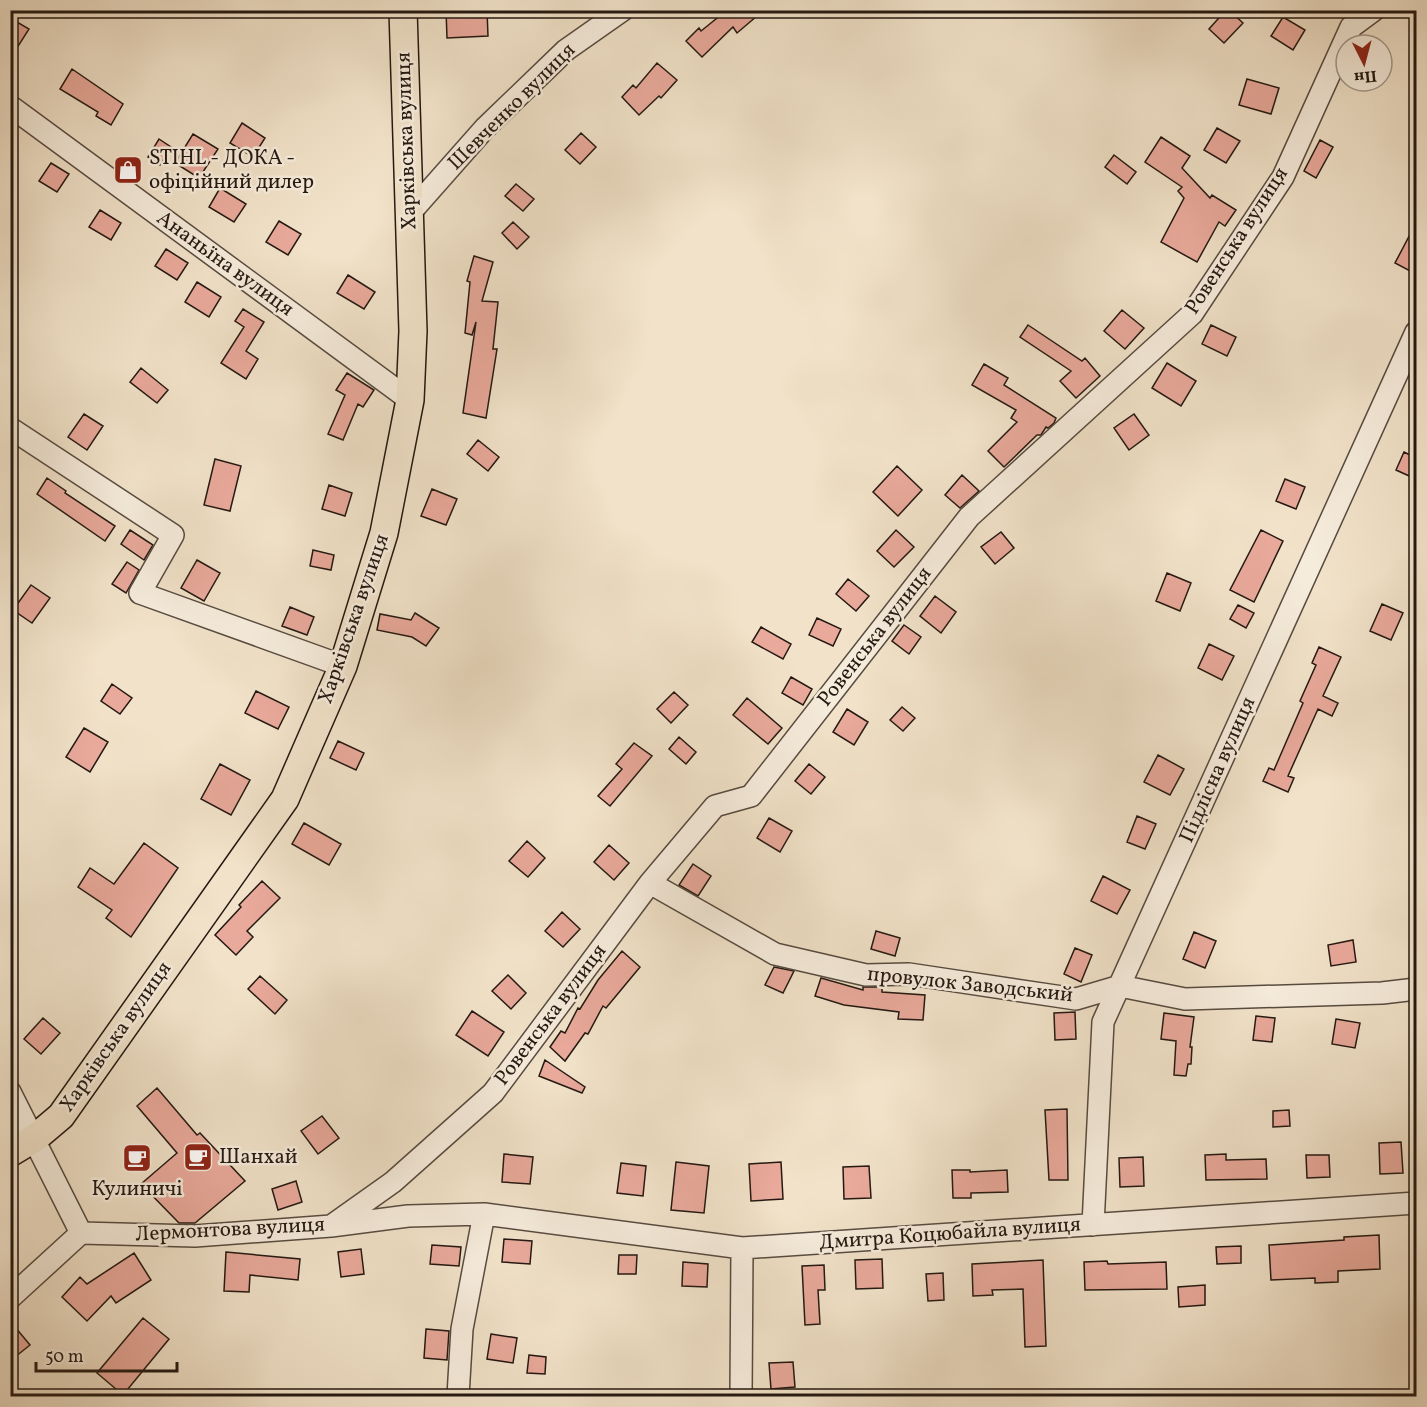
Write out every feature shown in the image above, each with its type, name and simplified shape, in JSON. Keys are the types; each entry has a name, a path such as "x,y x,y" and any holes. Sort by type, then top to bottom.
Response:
{"main road":[{"name":"Харківська вулиця","path":"10,1153 35,1138 61,1116 285,799 343,666 384,533 410,400 413,331 403,10"}],"street":[{"name":"Шевченко вулиця","path":"409,214 485,128 566,50 623,10"},
{"name":"Ровенська вулиця","path":"331,1226 393,1182 493,1093 650,883 715,806 751,796 969,517 1192,314 1283,177 1351,27 1374,10"},
{"name":"Ананьїна вулиця","path":"10,106 410,400"},
{"name":"Підлісна вулиця","path":"1093,1225 1103,1022 1416,332"},
{"path":"10,428 173,535 141,593 343,666"},
{"name":"провулок Заводський","path":"650,883 775,954 866,975 909,974 1076,999 1120,986 1185,999 1416,990"},
{"path":"10,1092 81,1233 10,1298"},
{"name":"Дмитра Коцюбайла вулиця","path":"484,1214 742,1248 1416,1203"},
{"path":"458,1396 462,1329 484,1214"},
{"name":"Лермонтова вулиця","path":"81,1233 195,1236 331,1226 408,1216 484,1214"},
{"path":"741,1396 742,1248"}],"building":[{"path":"446,10 487,10 488,36 447,38"},
{"path":"719,10 764,10 737,33 733,27 702,57 686,41 699,28 701,31 722,14"},
{"path":"1226,10 1229,10 1243,23 1224,43 1209,29"},
{"path":"1283,17 1305,30 1293,50 1271,36"},
{"path":"10,18 29,29 10,59"},
{"path":"657,63 677,80 661,98 659,96 639,115 622,97 633,85 636,88"},
{"path":"72,69 123,104 111,125 96,116 98,112 60,89"},
{"path":"1247,79 1279,88 1271,114 1239,105"},
{"path":"242,123 265,138 253,157 230,143"},
{"path":"1217,128 1240,141 1226,163 1204,150"},
{"path":"581,133 596,147 580,164 565,150"},
{"path":"193,134 218,149 199,178 175,163"},
{"path":"1161,137 1190,156 1182,168 1210,198 1212,195 1236,210 1225,226 1219,222 1197,262 1161,242 1184,198 1178,191 1182,187 1145,162"},
{"path":"159,139 171,147 160,165 148,157"},
{"path":"1320,140 1333,147 1316,178 1304,171"},
{"path":"1114,155 1136,172 1127,184 1105,167"},
{"path":"51,163 69,174 57,192 39,181"},
{"path":"516,184 534,199 523,211 505,196"},
{"path":"220,188 246,204 234,222 209,207"},
{"path":"100,210 121,223 111,240 89,227"},
{"path":"279,221 301,234 288,255 266,242"},
{"path":"513,222 529,237 517,249 502,233"},
{"path":"1416,223 1416,264 1412,272 1395,263"},
{"path":"166,249 188,263 177,280 155,266"},
{"path":"474,256 493,262 482,301 498,302 493,349 497,349 486,418 463,413 476,322 472,335 465,333 470,282 467,281"},
{"path":"348,275 375,292 364,309 337,293"},
{"path":"197,282 221,297 209,317 185,302"},
{"path":"243,309 264,322 246,351 258,359 246,379 221,363 244,327 235,321"},
{"path":"1122,310 1144,328 1125,349 1104,331"},
{"path":"1028,325 1082,361 1085,358 1100,376 1076,398 1060,381 1071,371 1020,337"},
{"path":"1211,325 1236,337 1227,356 1202,344"},
{"path":"1167,363 1196,381 1181,406 1152,388"},
{"path":"984,364 1008,378 1004,385 1056,418 1054,423 1046,427 1041,435 1037,435 1004,467 988,451 1017,422 1011,418 1016,410 972,385"},
{"path":"141,368 168,390 157,403 130,382"},
{"path":"347,373 374,390 363,407 358,404 343,440 328,434 345,395 336,390"},
{"path":"84,414 103,426 87,450 68,437"},
{"path":"1134,414 1149,435 1129,450 1114,428"},
{"path":"478,440 499,457 488,471 467,454"},
{"path":"1404,452 1416,458 1416,479 1396,470"},
{"path":"215,459 241,466 230,511 204,505"},
{"path":"897,466 922,490 898,516 873,492"},
{"path":"962,475 979,491 960,508 945,495"},
{"path":"47,478 66,491 65,493 115,526 105,541 37,494"},
{"path":"1285,479 1305,487 1296,509 1276,501"},
{"path":"329,485 352,493 345,516 322,509"},
{"path":"432,489 457,499 446,525 421,516"},
{"path":"130,530 153,545 144,560 121,544"},
{"path":"896,530 914,547 894,567 877,551"},
{"path":"1261,530 1283,541 1254,602 1230,590"},
{"path":"1001,532 1014,548 995,564 981,547"},
{"path":"313,550 334,555 331,570 310,566"},
{"path":"197,560 220,573 204,601 181,588"},
{"path":"127,562 139,570 126,593 112,584"},
{"path":"1167,573 1191,583 1180,611 1156,601"},
{"path":"848,579 869,596 856,611 836,594"},
{"path":"31,585 50,598 32,623 13,610"},
{"path":"935,596 956,612 941,633 920,616"},
{"path":"1382,604 1403,613 1391,640 1370,631"},
{"path":"1238,605 1254,613 1246,628 1230,619"},
{"path":"290,607 314,617 307,635 282,626"},
{"path":"415,613 439,628 426,646 412,637 377,630 380,614 411,620"},
{"path":"817,618 841,629 833,646 809,635"},
{"path":"904,625 921,637 909,654 892,641"},
{"path":"761,627 791,644 783,659 752,642"},
{"path":"1209,644 1234,656 1222,680 1198,668"},
{"path":"1319,647 1341,657 1323,696 1338,703 1332,716 1318,709 1288,776 1294,778 1288,792 1263,781 1269,768 1274,770 1303,703 1300,701 1316,665 1312,663"},
{"path":"791,677 812,689 803,705 782,693"},
{"path":"112,684 132,698 120,714 101,701"},
{"path":"256,691 289,707 278,729 245,713"},
{"path":"674,692 688,705 671,723 657,709"},
{"path":"747,698 782,728 768,744 733,715"},
{"path":"902,707 915,718 903,731 890,720"},
{"path":"847,709 868,722 854,745 833,732"},
{"path":"84,728 108,742 90,772 66,757"},
{"path":"679,737 696,752 686,764 669,749"},
{"path":"338,741 364,753 356,770 330,758"},
{"path":"634,743 652,756 610,806 598,796 622,769 616,764"},
{"path":"1158,755 1184,769 1170,795 1144,782"},
{"path":"220,764 250,780 231,815 201,799"},
{"path":"809,764 825,777 811,794 795,781"},
{"path":"1137,816 1156,824 1145,849 1127,842"},
{"path":"769,818 792,831 780,852 757,838"},
{"path":"304,823 341,844 329,865 292,844"},
{"path":"527,841 545,858 528,877 509,861"},
{"path":"144,843 178,868 131,937 106,918 112,910 78,887 90,868 114,884"},
{"path":"609,845 629,863 614,880 594,862"},
{"path":"693,864 711,876 698,896 679,885"},
{"path":"1103,876 1130,890 1117,914 1091,901"},
{"path":"262,881 280,898 247,931 253,937 236,955 215,935"},
{"path":"562,912 580,929 563,947 545,931"},
{"path":"876,931 900,938 895,956 871,949"},
{"path":"1194,932 1216,941 1205,968 1183,959"},
{"path":"1353,940 1356,962 1331,966 1328,945"},
{"path":"1075,948 1092,955 1081,982 1064,974"},
{"path":"622,951 640,967 606,1008 603,1006 588,1034 585,1033 565,1061 550,1047 561,1031 565,1033 578,1008 580,1009 598,980"},
{"path":"774,967 794,971 783,993 765,985"},
{"path":"508,975 526,993 511,1009 492,991"},
{"path":"260,976 287,1000 275,1014 248,989"},
{"path":"821,978 863,990 863,987 882,987 882,992 925,995 923,1020 898,1019 899,1012 844,1005 815,996"},
{"path":"472,1011 504,1032 488,1056 456,1035"},
{"path":"1075,1012 1076,1039 1055,1040 1054,1013"},
{"path":"1164,1013 1194,1017 1190,1047 1192,1047 1191,1064 1188,1064 1186,1076 1174,1075 1176,1041 1161,1039"},
{"path":"1256,1016 1275,1018 1272,1042 1253,1040"},
{"path":"43,1018 60,1033 41,1054 24,1039"},
{"path":"1336,1019 1360,1023 1355,1048 1332,1044"},
{"path":"545,1060 585,1087 582,1093 539,1076"},
{"name":"Шанхай","path":"157,1088 197,1135 200,1133 245,1181 195,1223 179,1223 141,1184 177,1153 137,1106"},
{"path":"1067,1109 1068,1180 1049,1180 1045,1110"},
{"path":"1289,1110 1290,1126 1273,1127 1273,1111"},
{"path":"322,1116 339,1138 318,1154 301,1131"},
{"path":"1401,1142 1403,1173 1380,1174 1379,1143"},
{"path":"504,1154 533,1157 530,1184 502,1182"},
{"path":"1226,1154 1226,1160 1266,1159 1267,1179 1206,1180 1205,1155"},
{"path":"1306,1155 1329,1155 1330,1177 1307,1178"},
{"path":"1143,1157 1144,1186 1120,1187 1119,1158"},
{"path":"676,1162 709,1166 704,1213 671,1210"},
{"path":"781,1162 783,1199 751,1201 749,1164"},
{"path":"621,1163 646,1166 643,1196 617,1193"},
{"path":"869,1166 871,1198 844,1199 843,1167"},
{"path":"952,1170 970,1170 970,1172 1007,1170 1008,1192 971,1193 971,1198 953,1198"},
{"path":"296,1181 302,1202 278,1210 272,1189"},
{"path":"1379,1235 1380,1269 1338,1271 1338,1282 1315,1283 1315,1278 1271,1280 1269,1245 1344,1240 1344,1237"},
{"path":"504,1239 532,1241 530,1264 502,1262"},
{"path":"432,1245 461,1247 459,1266 430,1264"},
{"path":"1241,1246 1241,1263 1217,1264 1216,1247"},
{"path":"361,1249 364,1274 341,1277 338,1252"},
{"path":"226,1252 300,1259 298,1280 250,1275 249,1292 224,1291"},
{"path":"134,1253 151,1280 116,1303 111,1296 87,1321 62,1297 80,1277 87,1284"},
{"path":"619,1255 637,1255 636,1274 618,1274"},
{"path":"882,1259 883,1288 856,1289 855,1260"},
{"path":"1043,1260 1046,1346 1025,1347 1023,1289 992,1290 993,1295 973,1296 972,1264"},
{"path":"1107,1261 1108,1264 1166,1262 1167,1289 1085,1290 1084,1262"},
{"path":"683,1262 708,1264 707,1287 682,1286"},
{"path":"824,1265 825,1290 818,1290 820,1324 805,1325 802,1266"},
{"path":"943,1273 944,1300 928,1301 926,1274"},
{"path":"1205,1285 1205,1305 1179,1307 1178,1287"},
{"path":"143,1318 169,1339 123,1395 97,1373"},
{"path":"10,1321 30,1345 10,1361"},
{"path":"426,1329 449,1331 447,1360 424,1358"},
{"path":"491,1334 517,1338 513,1363 487,1359"},
{"path":"529,1355 546,1357 545,1374 527,1373"},
{"path":"793,1362 795,1387 771,1389 769,1363"}],"place":[{"name":"STIHL - ДОКА - офіційний дилер","path":"128,170"},
{"name":"Шанхай","path":"198,1157"},
{"name":"Кулиничі","path":"137,1158"}]}
